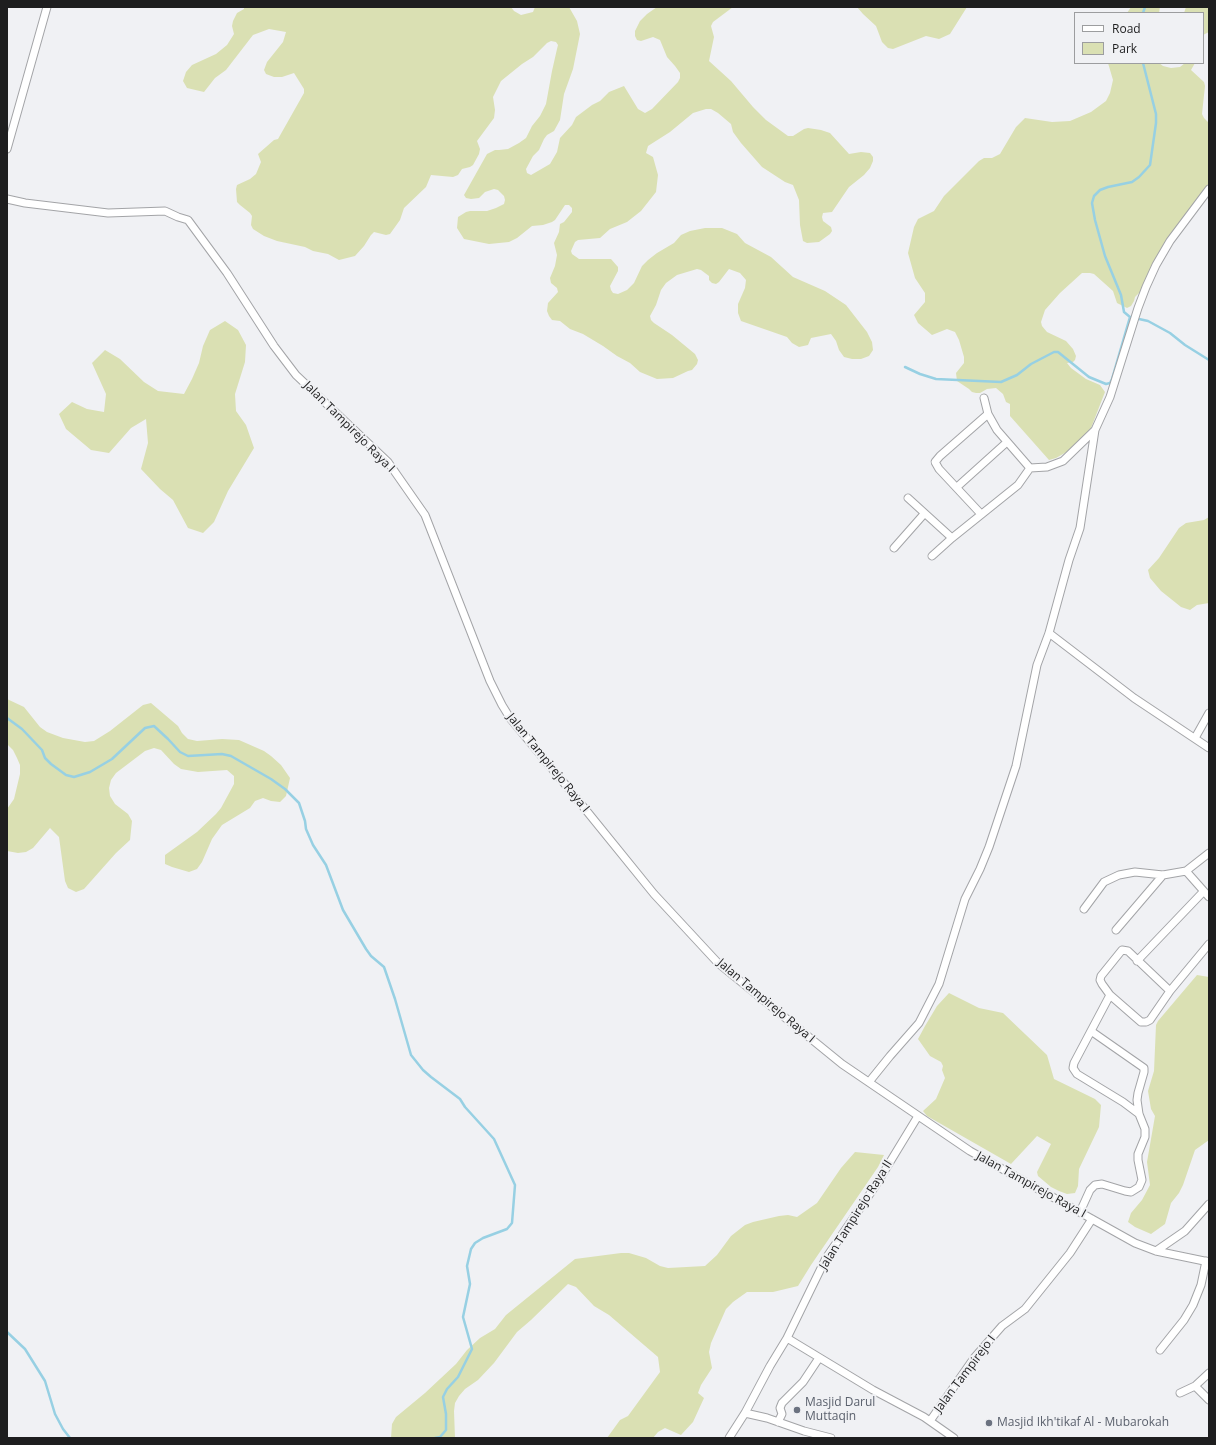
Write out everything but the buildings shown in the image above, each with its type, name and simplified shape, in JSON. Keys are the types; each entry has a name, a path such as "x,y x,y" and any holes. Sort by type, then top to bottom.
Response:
{"street":[{"path":"7,149 47,7"},
{"path":"869,1082 919,1023 939,984 965,899 980,870 989,847 1016,766 1037,664 1049,633 1069,560 1080,528 1095,430 1110,397 1138,308 1156,264 1170,241 1209,189"},
{"name":"Jalan Tampirejo Raya I","path":"7,199 25,203 108,213 165,211 188,220 227,273 274,346 296,375 388,462 424,515 490,681 510,718 564,782 654,894 718,963 842,1064 970,1151 1136,1243 1156,1251 1207,1261"},
{"path":"984,398 988,414 997,430 1030,468"},
{"path":"982,514 939,470 935,462 988,414"},
{"path":"1030,468 1048,467 1063,461 1095,430"},
{"path":"957,487 1007,442"},
{"path":"932,556 1018,485 1030,468"},
{"path":"908,498 952,538"},
{"path":"894,548 924,514"},
{"path":"1049,633 1134,698 1209,748"},
{"path":"1195,738 1209,714"},
{"path":"1084,909 1104,882 1119,874 1135,872 1163,875 1186,871 1209,853"},
{"path":"1137,961 1206,894 1186,871"},
{"path":"1116,930 1163,875"},
{"path":"1170,991 1128,951 1122,950 1101,976 1100,980 1110,995 1141,1022 1144,1022 1150,1020 1170,991 1209,944"},
{"path":"1110,995 1074,1063 1074,1068 1077,1074 1123,1102 1139,1114"},
{"path":"1080,1212 1090,1190 1095,1185 1102,1184 1125,1192 1131,1192 1139,1188 1142,1180 1138,1154 1145,1137 1145,1129 1139,1114 1138,1093 1144,1068 1091,1031"},
{"name":"Jalan Tampirejo Raya II","path":"729,1438 745,1413 787,1338 826,1258 876,1185 918,1116"},
{"path":"1156,1251 1185,1231 1209,1204"},
{"name":"Jalan Tampirejo I","path":"930,1421 974,1358 1002,1326 1025,1309 1070,1254 1092,1219"},
{"path":"1160,1350 1184,1320 1193,1305 1201,1285 1207,1261"},
{"path":"787,1338 873,1390 930,1421 954,1438"},
{"path":"778,1422 782,1414 780,1408 782,1403 803,1382 819,1358"},
{"path":"1180,1393 1195,1386 1209,1372"},
{"path":"1195,1386 1209,1400"},
{"path":"745,1413 831,1438"},
{"path":"800,1438 804,1431"}],"green space":[{"path":"244,7 511,7 514,11 521,15 533,12 535,7 569,7 577,21 580,34 573,69 564,94 560,120 554,131 547,135 544,139 539,150 533,156 526,169 527,173 531,175 550,164 557,152 560,138 572,125 576,117 600,101 609,92 624,86 638,109 645,113 652,109 678,82 680,73 667,57 660,40 653,37 641,41 637,40 635,36 635,31 640,21 647,14 657,7 733,7 713,22 711,26 714,37 709,61 731,81 766,120 788,136 793,136 808,128 821,130 830,133 849,154 861,152 870,153 873,157 870,168 849,187 832,212 823,213 823,221 831,227 832,231 819,242 807,243 803,241 800,225 799,200 793,185 785,182 762,167 733,132 731,124 718,113 711,109 706,109 693,113 670,132 648,146 646,153 653,157 658,175 656,192 641,211 627,222 610,229 600,238 578,240 575,242 571,251 572,254 579,259 611,259 618,267 618,271 610,286 613,293 618,294 627,290 634,283 642,266 648,260 674,243 681,235 690,231 705,228 722,228 737,234 745,243 771,257 793,277 825,291 846,305 867,332 872,342 873,350 869,356 861,359 852,359 844,357 831,334 811,338 808,345 799,347 792,343 787,337 741,321 738,313 738,304 745,288 746,280 740,273 729,269 716,284 709,280 709,276 697,269 677,275 666,283 661,290 656,305 650,316 654,323 672,335 695,354 698,360 697,364 692,370 673,378 657,379 640,372 630,363 603,346 583,334 570,329 560,321 552,320 549,316 547,311 548,303 558,292 557,288 551,283 550,278 555,266 557,255 554,243 559,232 560,224 564,222 572,212 572,208 569,205 565,205 552,222 532,226 517,238 509,242 489,244 464,239 457,228 458,217 466,212 487,211 504,204 504,196 498,190 494,189 485,192 479,198 466,198 464,195 487,154 495,150 508,149 526,138 532,126 540,116 546,104 558,45 556,42 551,41 533,57 501,81 493,97 495,110 494,118 477,141 480,149 473,165 462,169 458,175 453,177 431,175 426,187 404,208 400,220 390,234 386,235 374,232 355,256 339,260 328,254 277,241 264,236 253,229 251,225 252,216 237,202 236,189 237,185 250,179 256,174 261,162 258,154 274,140 278,139 304,93 304,89 294,73 282,77 274,77 266,74 264,70 267,62 283,42 286,32 269,29 253,35 226,70 215,78 204,92 187,88 183,81 186,72 192,65 216,54 227,45 234,34 232,26 233,21 237,13 244,9"},
{"path":"857,7 967,7 950,34 939,39 926,36 893,49 888,48 882,42 876,26"},
{"path":"1131,7 1160,7 1159,12 1128,12"},
{"path":"1186,7 1209,7 1209,32 1204,34 1204,12 1184,12"},
{"path":"1108,64 1160,64 1171,68 1180,67 1184,64 1194,64 1191,70 1204,82 1205,86 1202,114 1209,123 1209,184 1166,242 1143,289 1135,297 1131,306 1127,308 1117,303 1113,291 1094,274 1082,273 1060,293 1045,310 1041,322 1042,326 1047,332 1066,341 1073,349 1076,356 1073,362 1067,363 1071,368 1086,379 1100,385 1105,392 1091,428 1070,450 1056,458 1049,460 1010,416 1010,404 1006,402 1003,394 996,388 987,389 980,393 972,392 957,381 956,373 964,363 964,357 955,332 947,329 932,335 918,323 914,315 925,302 925,293 915,278 908,253 914,227 918,219 934,211 944,196 979,161 984,158 992,158 1000,154 1016,127 1025,118 1052,122 1070,121 1091,112 1106,101 1110,93 1113,80"},
{"path":"225,321 238,330 246,345 245,362 235,394 236,411 246,425 254,448 228,491 214,522 203,533 188,528 173,500 141,469 148,443 146,419 131,428 109,453 91,450 66,429 59,414 72,402 87,409 104,412 106,394 92,363 105,350 120,359 144,382 158,391 184,394 199,363 203,346 210,330"},
{"path":"1209,517 1209,603 1197,605 1190,610 1181,607 1161,591 1150,578 1148,570 1159,558 1179,528 1186,523 1204,520"},
{"path":"7,699 24,707 40,727 47,732 63,738 85,742 94,741 110,731 143,705 151,703 178,726 188,739 197,741 222,739 239,740 264,751 281,765 290,778 286,796 280,802 263,798 255,801 250,808 222,825 212,839 202,862 197,869 189,872 172,867 165,864 165,855 197,832 216,814 221,808 234,784 234,776 227,770 198,772 181,769 161,750 154,748 145,751 116,773 111,780 109,788 110,796 115,804 128,814 132,821 130,840 116,853 84,889 76,892 68,888 65,881 59,837 50,828 33,848 26,852 18,853 7,851 7,809 14,799 20,774 20,765 13,750 7,744"},
{"path":"1197,975 1209,977 1209,1140 1195,1150 1183,1185 1171,1203 1165,1224 1151,1234 1128,1222 1131,1213 1142,1200 1150,1185 1147,1162 1155,1116 1151,1109 1148,1091 1154,1071 1156,1025"},
{"path":"949,993 979,1008 1003,1013 1047,1055 1054,1079 1095,1099 1101,1105 1099,1127 1079,1169 1078,1186 1075,1193 1067,1194 1059,1191 1051,1187 1038,1176 1037,1172 1051,1144 1037,1136 1011,1164 927,1116 923,1111 936,1099 945,1078 941,1062 930,1056 918,1039 937,1006"},
{"path":"855,1152 884,1155 878,1167 798,1286 773,1292 747,1292 726,1309 711,1343 709,1352 712,1368 701,1385 698,1393 704,1398 693,1422 681,1435 665,1428 658,1432 653,1438 607,1438 620,1420 628,1416 660,1372 658,1357 609,1315 594,1306 576,1287 568,1284 517,1332 494,1363 478,1380 465,1389 459,1396 455,1403 454,1411 455,1438 391,1438 392,1424 396,1417 425,1393 456,1364 467,1350 480,1338 495,1329 506,1315 575,1259 629,1253 646,1258 660,1266 668,1268 705,1266 717,1255 731,1236 745,1225 779,1216 788,1215 797,1217 817,1203 841,1168"}],"waterway":[{"path":"1143,12 1145,7"},
{"path":"1143,64 1156,114 1150,165 1132,182 1100,190 1094,196 1092,203 1095,220 1105,256 1121,295 1124,312 1130,317 1148,321 1170,333 1185,345 1209,360"},
{"path":"905,367 936,379 1001,382 1017,375 1031,364 1054,352 1058,352 1089,377 1106,384 1110,383 1112,379 1130,317"},
{"path":"7,718 22,729 42,750 45,758 66,775 74,777 90,772 112,759 145,728 154,726 180,752 188,756 222,754 231,756 271,779 285,789 299,803 306,829 313,845 326,865 343,910 371,956 384,967 411,1055 423,1070 460,1099 465,1107 494,1139 515,1185 512,1223 507,1229 483,1238 475,1243 471,1249 467,1266 470,1284 463,1317 472,1349 458,1377 447,1389 443,1397 446,1414 446,1430 440,1437 435,1438"},
{"path":"7,1332 25,1349 45,1381 55,1414 70,1438"}],"place":[{"name":"Masjid Darul Muttaqin","path":"797,1410"},
{"name":"Masjid Ikh'tikaf Al - Mubarokah","path":"989,1423"}]}
